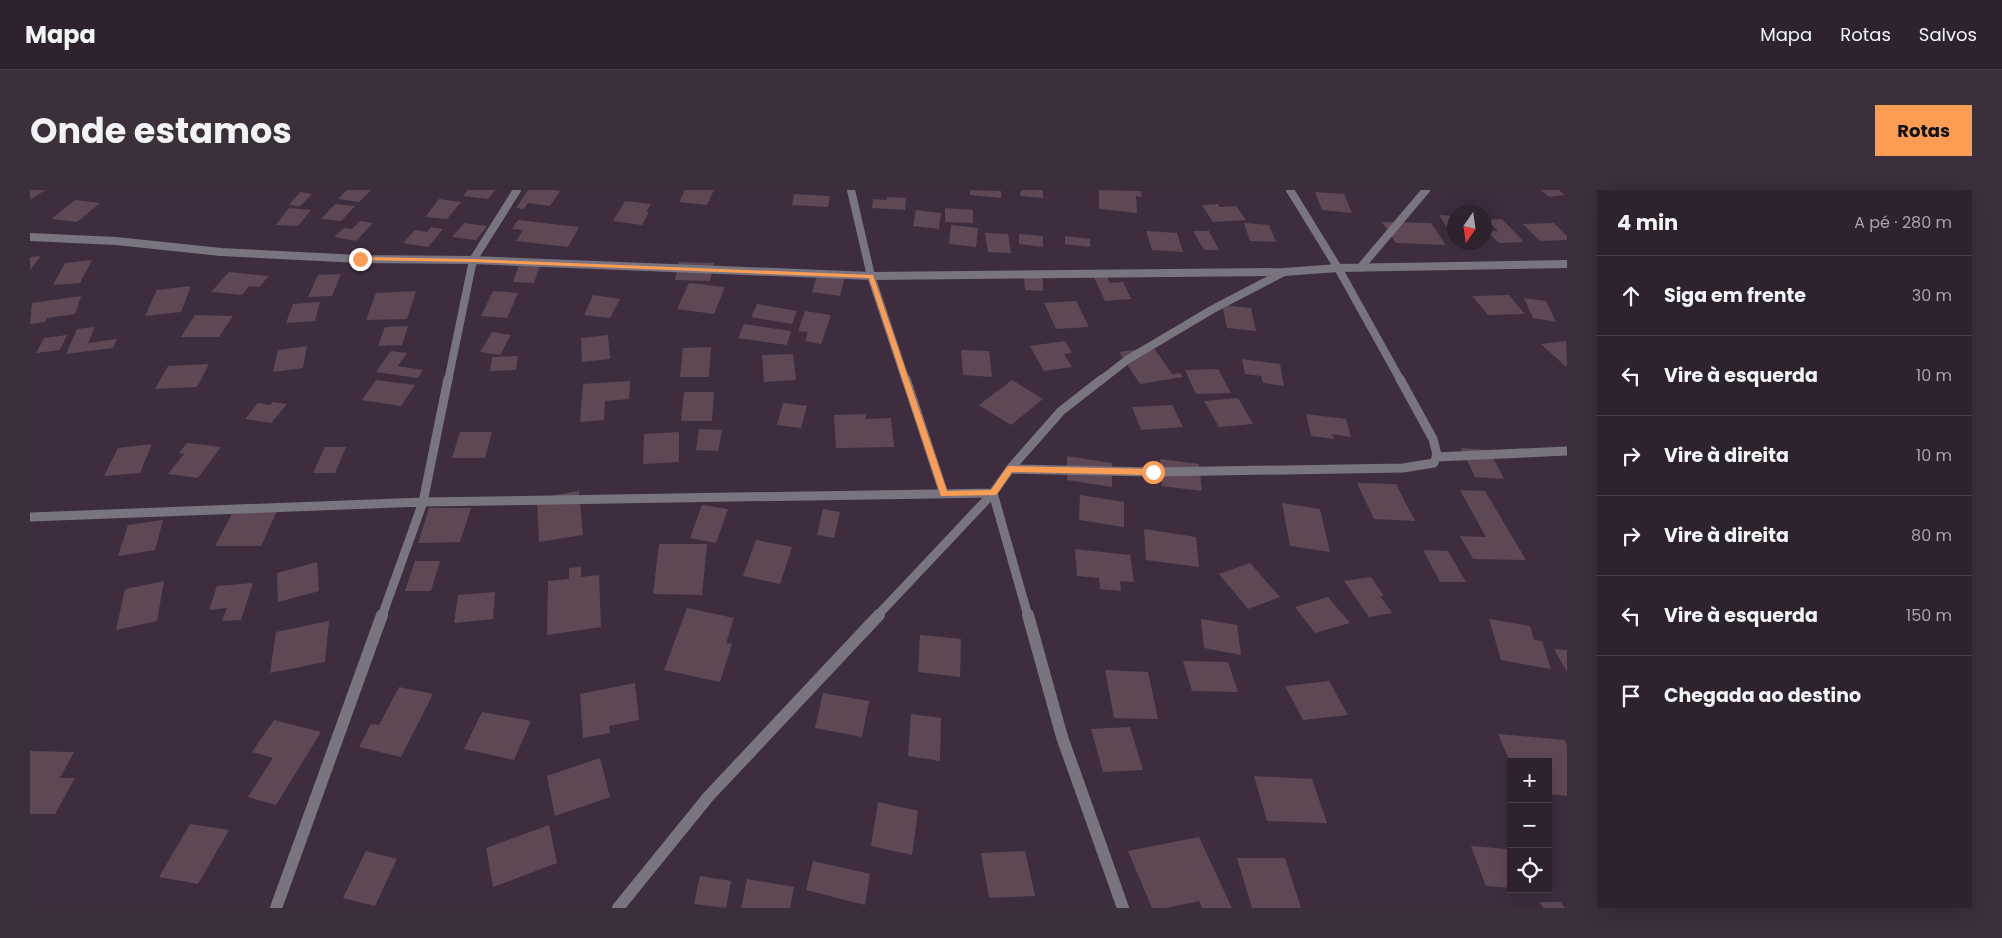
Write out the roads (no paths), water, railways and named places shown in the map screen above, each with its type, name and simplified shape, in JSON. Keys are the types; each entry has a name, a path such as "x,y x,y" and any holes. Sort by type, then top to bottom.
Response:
{"street":[{"path":"276,908 423,502 473,260 517,190"},
{"path":"851,190 871,276 944,494"},
{"path":"1010,469 1153,472 1403,468 1434,463 1436,457 1433,439 1338,268 1290,190"},
{"path":"1360,268 1426,190"},
{"path":"30,237 116,241 221,252 360,259 473,260 871,276 1284,272 1338,268 1567,264"},
{"path":"618,908 708,798 993,493 1010,469 1062,411 1127,360 1214,309 1284,272"},
{"path":"1436,457 1567,451"},
{"path":"30,517 423,502 993,493"},
{"path":"993,493 1062,737 1123,908"}]}
